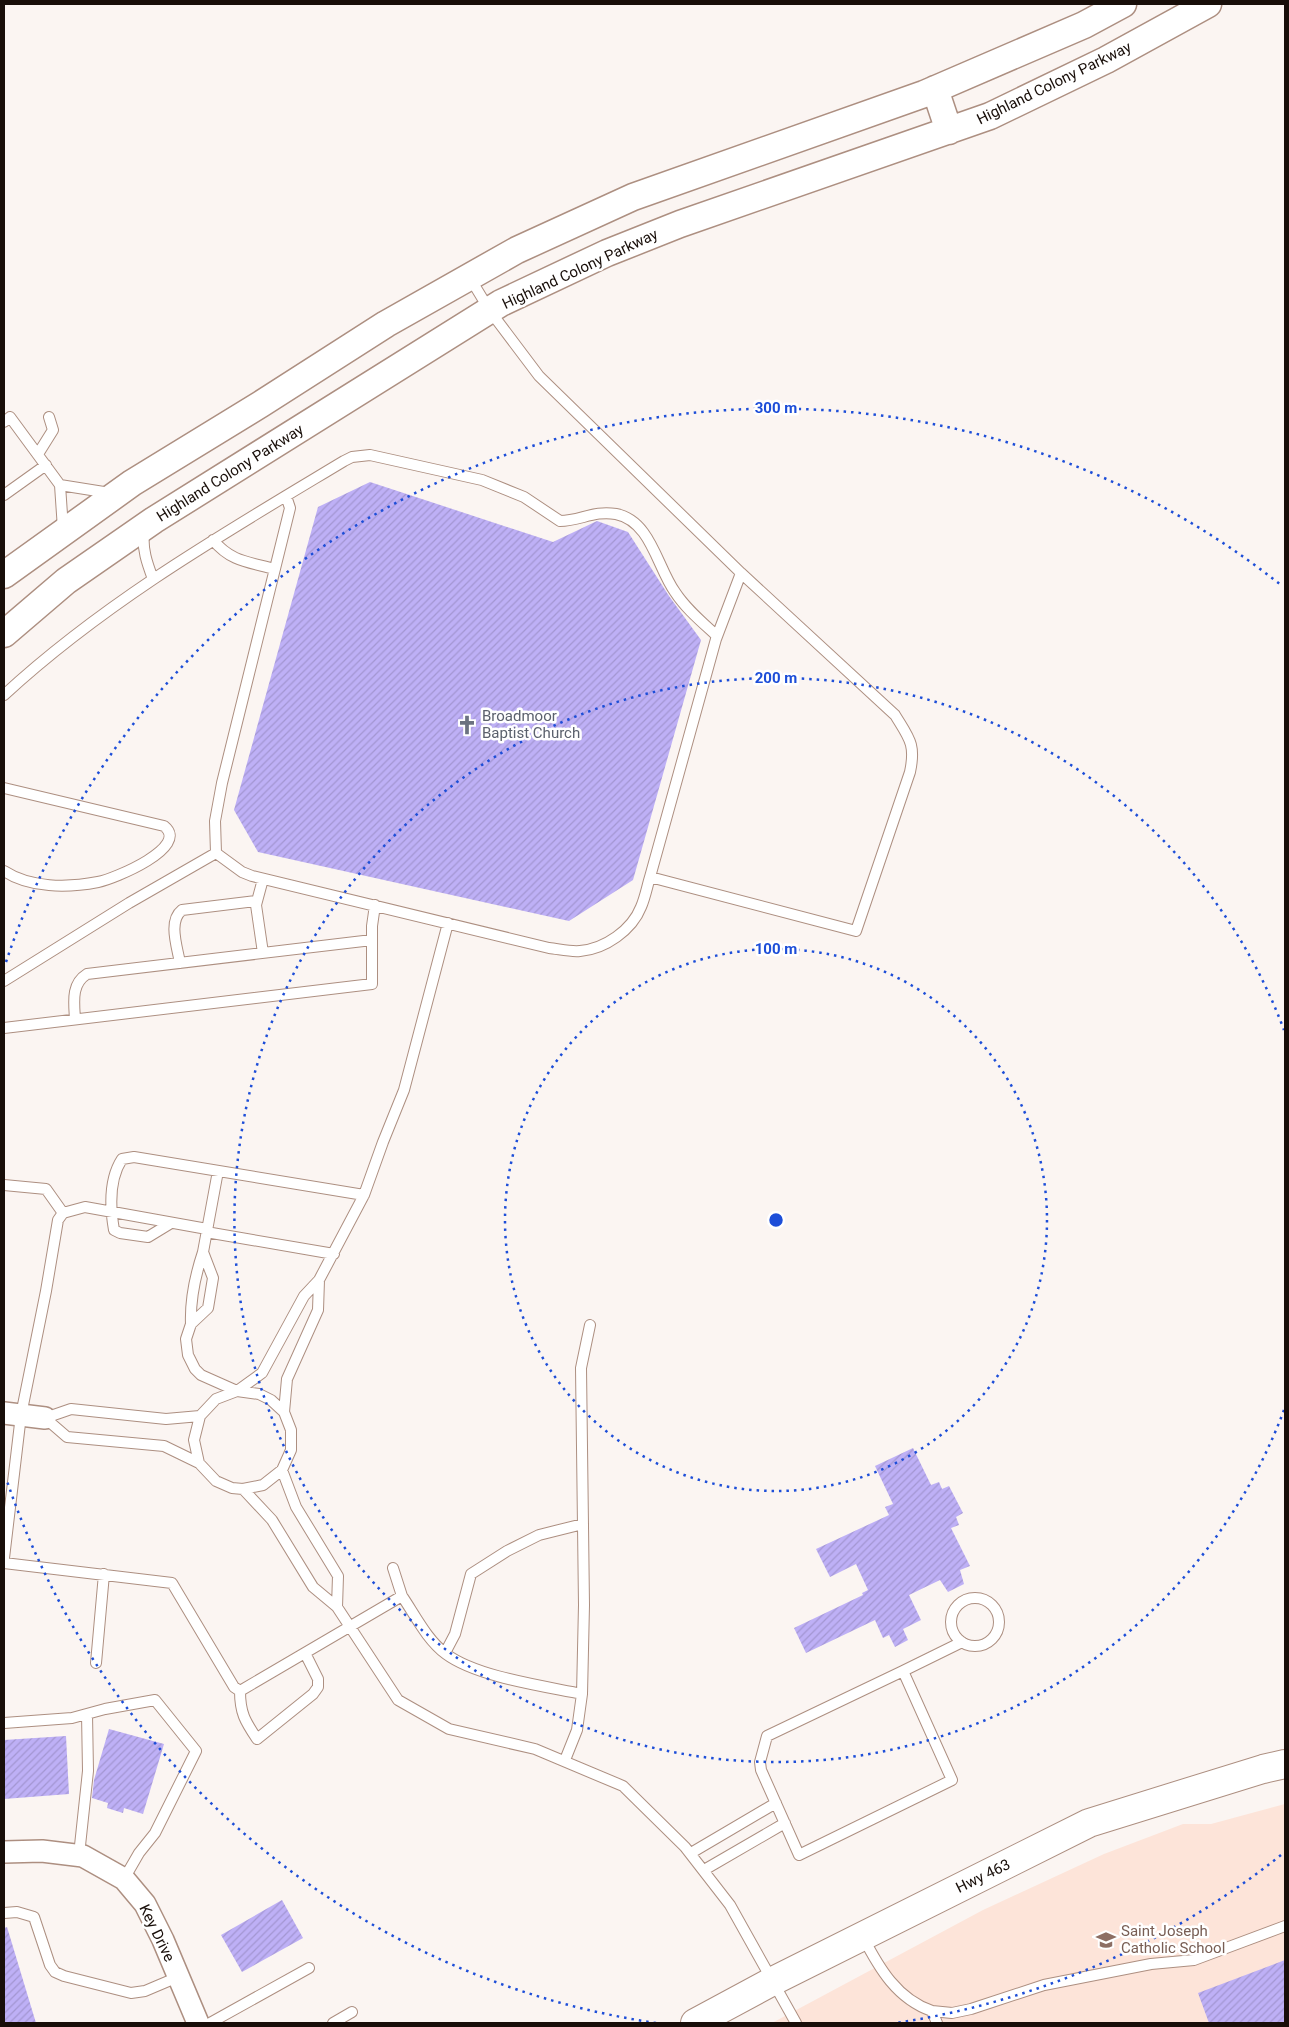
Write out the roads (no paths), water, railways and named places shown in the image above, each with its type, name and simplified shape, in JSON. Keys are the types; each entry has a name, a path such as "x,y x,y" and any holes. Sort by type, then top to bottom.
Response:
{"main road":[{"name":"Hwy 463","path":"695,2023 772,1981 1089,1823 1263,1769 1285,1764"}],"street":[{"path":"4,576 116,494 386,324 517,250 633,197 934,90 1084,25 1123,4"},
{"name":"Highland Colony Parkway","path":"4,634 66,581 152,521 501,303 608,253 680,224 990,116 1106,60 1208,4"},
{"path":"934,90 949,131"},
{"path":"12,1414 45,1418"},
{"name":"Key Drive","path":"4,1852 42,1851 83,1856 124,1879 145,1904 198,2023"}],"lane":[{"path":"470,277 490,311 539,376 741,573 895,715 910,739 914,753 910,772 856,931 650,877"},
{"path":"17,409 7,420 38,454 60,485 63,532"},
{"path":"38,454 53,430 49,417"},
{"path":"4,695 41,661 82,629 153,579 213,540 344,461 352,457 370,455 491,483 524,497 560,521 598,513 628,518 643,532 676,593 696,617 717,636"},
{"path":"4,495 46,465"},
{"path":"60,485 116,494"},
{"path":"216,853 215,821 222,783 290,508 286,496"},
{"path":"152,521 144,530 143,544 145,558 153,579"},
{"path":"213,540 222,551 231,557 275,569"},
{"path":"216,853 242,872 264,879 549,948 580,951 610,940 628,927 641,907 717,636 741,573"},
{"path":"4,788 164,826 171,835 170,840 152,858 119,876 100,882 79,885 38,884 24,882 4,871"},
{"path":"4,981 129,903 216,853"},
{"path":"263,953 256,914 256,901 264,879"},
{"path":"180,962 174,926 177,914 182,910 190,908 256,901"},
{"path":"4,1028 372,984 372,940 375,905"},
{"path":"199,1463 194,1440 200,1416 216,1399 237,1391 262,1373 304,1296 320,1280 364,1195 382,1142 404,1090 448,923"},
{"path":"75,1019 75,990 82,977 88,974 372,940"},
{"path":"171,1223 148,1237 120,1233 114,1230 110,1211 115,1170 122,1159 134,1157 364,1195"},
{"path":"218,1171 203,1252 195,1276 190,1308 190,1324 186,1339 188,1355 195,1369 201,1375 237,1391 259,1394 271,1400 284,1412"},
{"path":"4,1185 46,1190 63,1213"},
{"path":"4,1558 12,1414 46,1291 56,1226 63,1213 85,1207 334,1254"},
{"path":"190,1324 208,1308 212,1278 203,1252"},
{"path":"200,1416 166,1419 71,1409 45,1418 66,1437 164,1446 199,1463 216,1481 232,1488 243,1489 262,1485 282,1470 291,1450 291,1430 284,1412 286,1379 318,1310 320,1280"},
{"path":"565,1760 577,1730 582,1694 583,1524 581,1368 590,1325"},
{"path":"282,1470 296,1507 338,1576 337,1607"},
{"path":"243,1489 272,1520 313,1587 337,1607 398,1700 449,1729 534,1749 565,1760 623,1786 691,1853 730,1905 796,2023"},
{"path":"445,1653 455,1634 471,1574 507,1551 539,1534 583,1524"},
{"path":"4,1562 172,1584 234,1687 240,1691"},
{"path":"393,1568 402,1596 426,1633 445,1653 466,1666 521,1681 582,1694"},
{"path":"96,1663 104,1574"},
{"path":"240,1691 402,1596"},
{"path":"903,1671 952,1780 799,1855 761,1770 760,1762 767,1736 962,1642 977,1646 986,1643 996,1634 999,1620 998,1612 986,1600 969,1598 955,1608 951,1626 954,1634 962,1642"},
{"path":"240,1691 240,1707 244,1719 257,1739 318,1687 318,1679 305,1653"},
{"path":"4,1723 72,1718 105,1709 155,1700 196,1751 155,1833 139,1853 124,1879"},
{"path":"79,1856 88,1771 87,1714"},
{"path":"691,1853 776,1803"},
{"path":"704,1870 785,1823"},
{"path":"4,1913 17,1912 34,1917 50,1965 55,1972 64,1976 131,1993 145,1991 178,1977"},
{"path":"862,1936 879,1968 904,1995 918,2006 932,2011 952,2013 971,2009 1044,1985 1151,1964 1194,1960 1285,1926"},
{"path":"210,2023 309,1968"},
{"path":"932,2011 937,2023"},
{"path":"333,2023 352,2012"}],"place":[{"name":"Broadmoor Baptist Church","path":"467,725"},
{"name":"Saint Joseph Catholic School","path":"1106,1940"}]}
